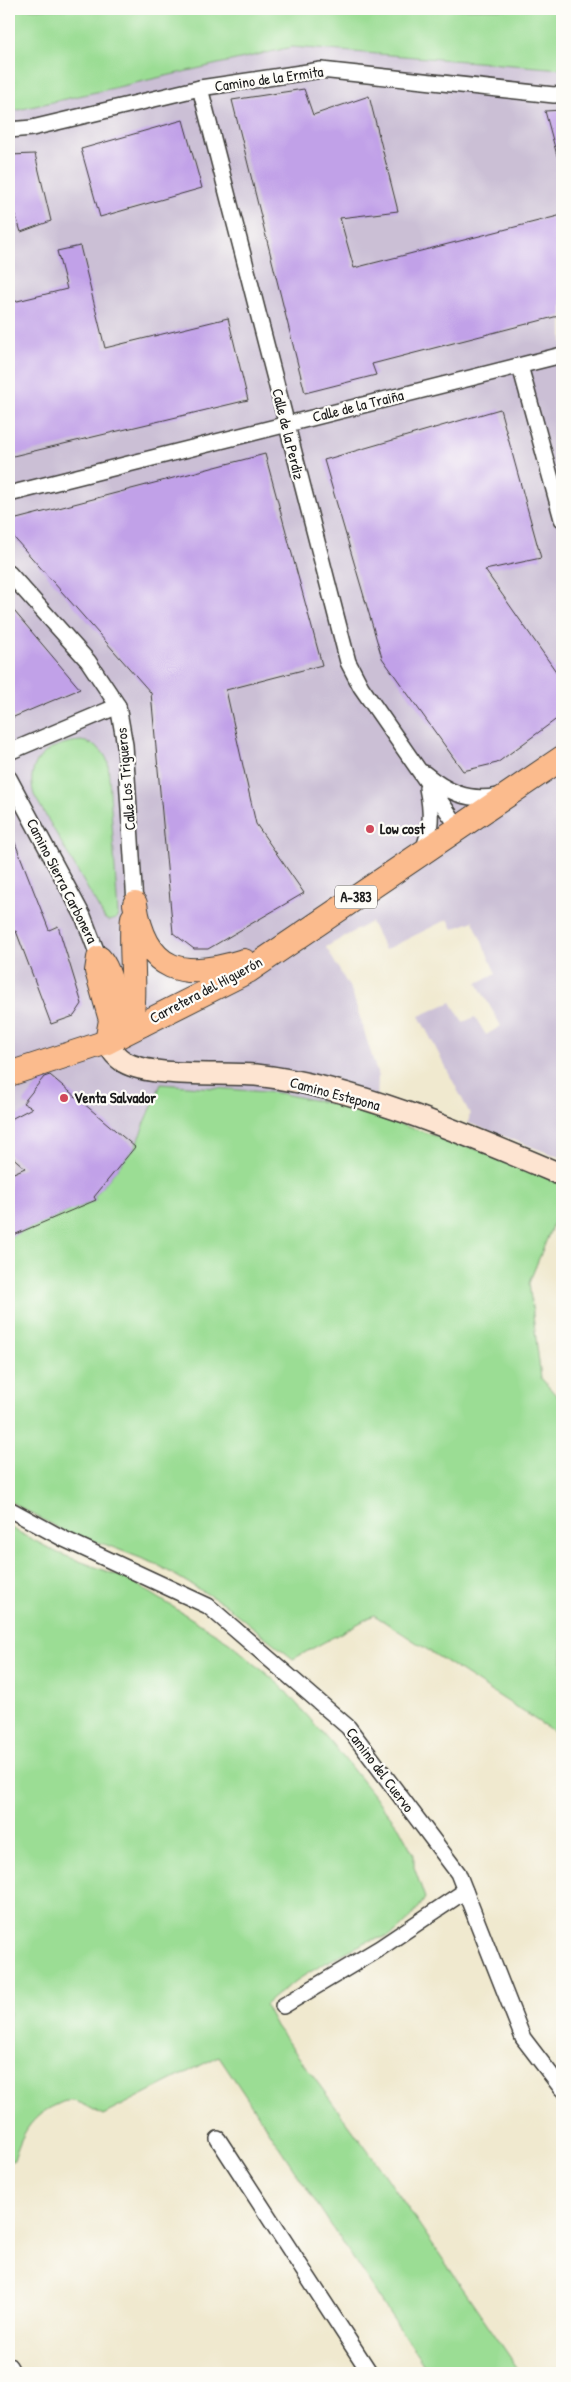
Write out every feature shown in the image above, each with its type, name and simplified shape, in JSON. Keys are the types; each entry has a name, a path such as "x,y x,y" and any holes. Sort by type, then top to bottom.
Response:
{"main road":[{"name":"Carretera del Higuerón","path":"9,1074 124,1031 248,971 562,758"},
{"path":"135,904 138,925 148,944 168,965 188,971 218,969 247,960 302,934"},
{"path":"98,953 96,970 111,1020 124,1031 133,1007 131,929 135,904"},
{"path":"98,953 114,967 122,966 132,954"},
{"name":"Camino Estepona","path":"124,1031 119,1058 145,1070 256,1075 338,1092 402,1112 562,1175"}],"street":[{"name":"Camino de la Ermita","path":"9,130 32,128 200,88 320,70 554,95 562,94"},
{"name":"Calle de la Perdiz","path":"200,88 348,662 361,687 459,828"},
{"name":"Calle de la Traiña","path":"9,494 562,356"},
{"path":"520,366 562,519"},
{"name":"Calle Los Trigueros","path":"9,573 88,661 118,706 125,745 135,904"},
{"path":"9,752 118,706"},
{"name":"Calle de la Perdiz","path":"414,764 443,786 469,798 480,800 510,793"},
{"name":"Camino Sierra Carbonera","path":"9,778 72,894 98,953"},
{"name":"Calle de la Perdiz","path":"422,852 432,814 424,779"},
{"name":"Camino del Cuervo","path":"9,1509 64,1539 208,1606 348,1727 458,1873 523,2038 562,2089"},
{"path":"282,2006 380,1948 466,1892"},
{"path":"218,2139 370,2373"},
{"path":"9,2366 13,2373"}],"shaded area":[{"path":"292,47 562,68 562,1158 468,1123 470,1114 419,1016 451,1002 463,1022 475,1017 486,1035 501,1026 477,983 496,974 473,921 453,929 448,919 385,950 371,922 326,947 352,992 378,1076 377,1104 373,1116 347,1107 279,1093 161,1084 135,1147 94,1197 96,1200 9,1237 9,112"}],"green space":[{"path":"9,9 562,9 562,69 292,47 9,112"},
{"path":"81,741 98,747 108,762 118,915 116,919 109,921 105,919 34,795 32,783 36,763 49,750 69,742"},
{"path":"161,1084 279,1093 347,1107 500,1157 562,1183 562,1202 529,1283 541,1378 562,1402 562,1737 374,1615 293,1659 224,1604 156,1564 104,1544 67,1533 9,1501 9,1237 96,1200 94,1197 135,1147"},
{"path":"9,1527 58,1553 130,1580 229,1642 281,1686 334,1746 399,1827 414,1855 414,1867 425,1898 419,1908 395,1933 366,1942 326,1963 300,1978 265,2005 276,2026 379,2166 521,2373 429,2373 219,2056 103,2115 85,2105 71,2101 66,2101 47,2109 28,2127 20,2142 14,2160 9,2162"}],"building":[{"path":"304,89 313,115 369,96 398,211 340,218 354,268 562,215 562,315 372,364 376,375 305,393 232,100"},
{"path":"562,110 562,158 558,159 545,111"},
{"path":"183,120 202,188 100,217 81,149"},
{"path":"35,154 51,221 21,232 9,194 9,155"},
{"path":"80,246 105,348 228,318 248,400 9,457 9,303 67,289 57,251"},
{"path":"500,409 541,558 485,570 562,680 562,715 497,763 463,771 382,658 324,460"},
{"path":"265,454 322,665 226,690 256,824 304,893 208,949 194,949 173,933 151,693 9,532 9,521"},
{"path":"9,605 80,689 9,719"},
{"path":"10,830 49,930 58,926 82,1004 74,1016 51,1024 16,931 9,934"},
{"path":"50,1075 135,1147 94,1197 96,1200 9,1237 9,1175 25,1168 9,1154 9,1120 32,1108 23,1103 44,1077"}],"place":[{"name":"Low cost","path":"370,829"},
{"name":"Venta Salvador","path":"64,1098"}]}
